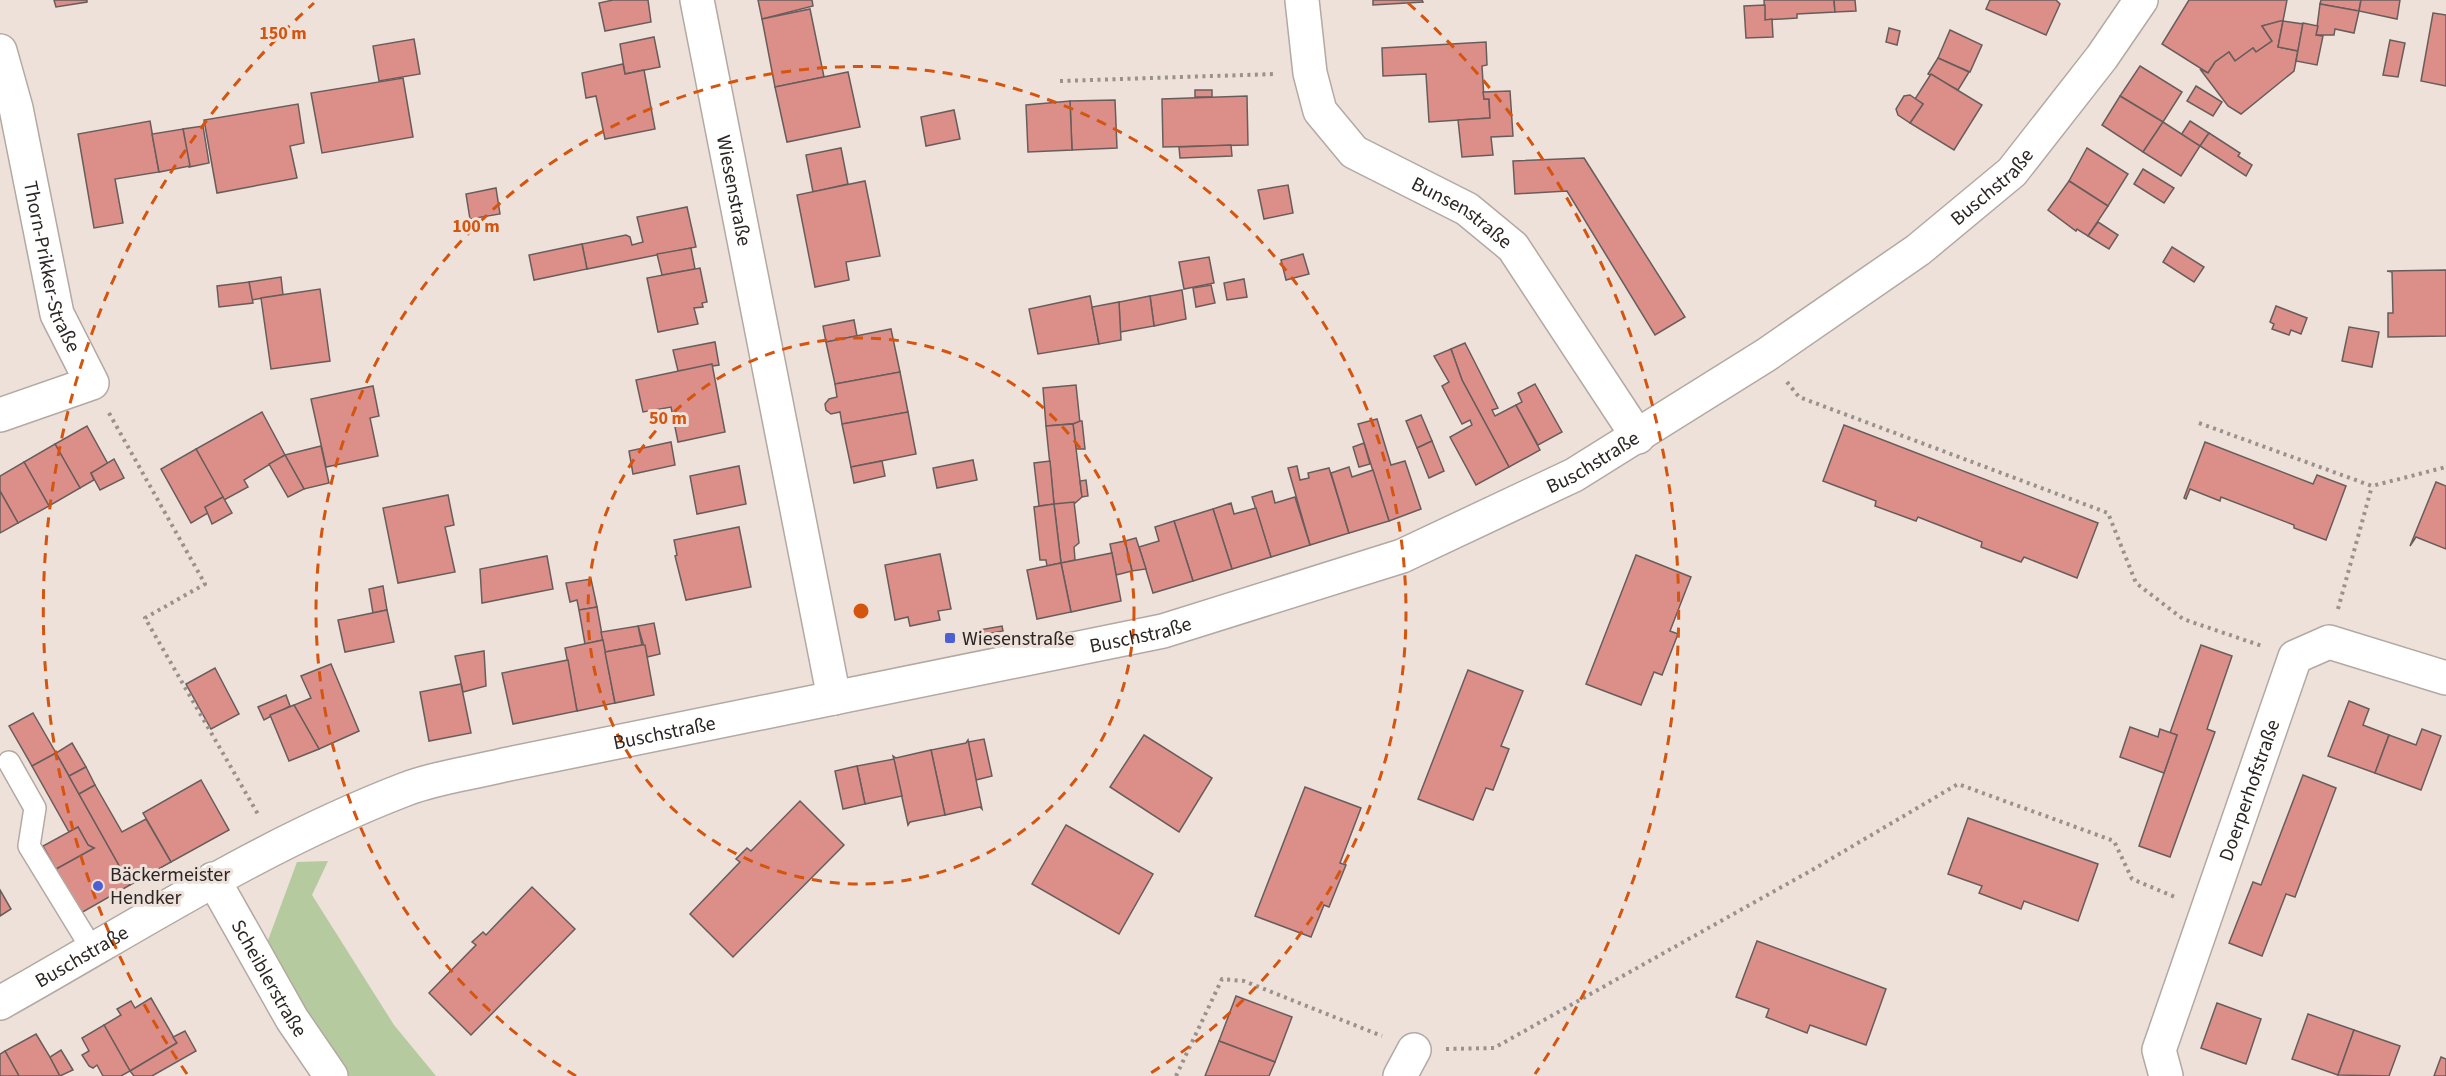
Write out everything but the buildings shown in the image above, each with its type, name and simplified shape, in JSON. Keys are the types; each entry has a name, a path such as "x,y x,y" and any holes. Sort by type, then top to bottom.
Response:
{"street":[{"name":"Wiesenstraße","path":"697,0 834,698"},
{"name":"Bunsenstraße","path":"1302,0 1310,73 1320,111 1354,152 1467,209 1513,247 1638,437"},
{"name":"Buschstraße","path":"0,1003 213,879 276,846 408,788 504,765 1163,631 1402,556 1574,475 1766,355 1918,250 2012,172 2102,57 2141,0"},
{"name":"Thorn-Prikker-Straße","path":"0,51 16,108 57,314 92,383"},
{"path":"0,415 92,383"},
{"path":"2295,657 2329,642 2446,678"},
{"name":"Doerperhofstraße","path":"2166,1076 2159,1050 2295,657"},
{"name":"Scheiblerstraße","path":"213,879 292,1018 331,1076"}],"lane":[{"path":"9,762 35,808 29,846 92,950"}],"path":[{"path":"1060,81 1310,73"},
{"path":"1766,355 1799,398 2108,513 2136,583 2183,619 2295,657"},
{"path":"92,383 204,584 145,618 276,846"},
{"path":"2199,423 2372,486 2446,467"},
{"path":"2329,642 2372,486"},
{"path":"1176,1076 1222,979 1244,981 1407,1063 1494,1047 1812,870 1958,784 2114,841 2132,879 2208,911"}],"green space":[{"path":"328,861 312,895 394,1025 436,1076 343,1076 267,943 297,862"}],"place":[{"name":"Wiesenstraße","path":"950,638"},
{"name":"Bäckermeister Hendker","path":"98,886"}]}
